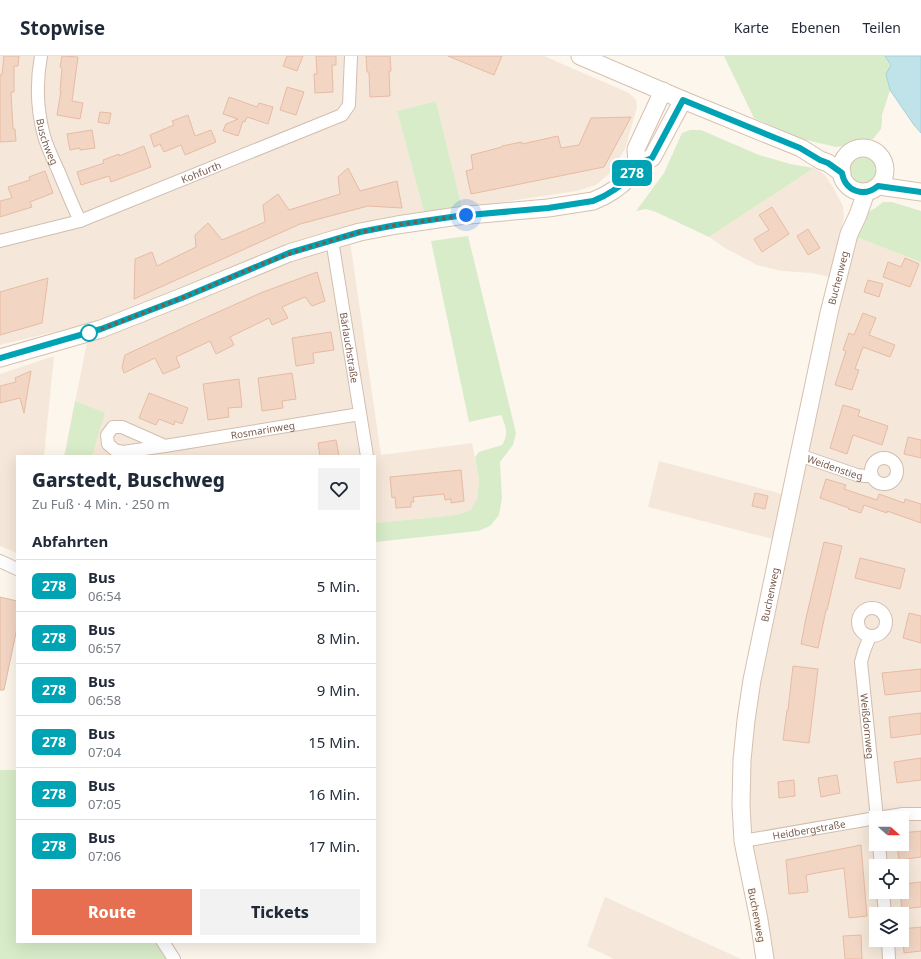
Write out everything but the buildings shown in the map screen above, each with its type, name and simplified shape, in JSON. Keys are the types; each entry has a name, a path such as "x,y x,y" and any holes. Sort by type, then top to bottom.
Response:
{"street":[{"name":"Buschweg","path":"41,56 38,91 40,116 44,137 80,221"},
{"name":"Kohfurth","path":"0,241 80,221 342,115 349,105 351,56"},
{"path":"580,56 800,148 828,163 842,173"},
{"path":"0,358 104,328 182,298 289,253 360,232 458,216 548,208 593,201 604,196 622,184 632,173 637,164 636,149 663,91"},
{"path":"637,164 652,158 683,100"},
{"path":"800,148 837,154 849,154"},
{"path":"865,189 884,178 885,165 879,154 872,150 860,148 852,151 844,160 842,164 844,180 865,189 921,191"},
{"path":"885,169 921,191"},
{"name":"Buchenweg","path":"765,959 759,920 743,841 741,790 746,720 752,680 798,455 829,313 849,234 849,214 865,189"},
{"name":"Bärlauchstraße","path":"332,240 367,455"},
{"name":"Rosmarinweg","path":"165,446 360,414"},
{"name":"Weidenstieg","path":"798,455 857,475 872,476"},
{"path":"0,561 16,568"},
{"name":"Weißdornweg","path":"870,636 861,662 876,811"},
{"name":"Heidbergstraße","path":"909,814 921,814"},
{"name":"Heidbergstraße","path":"743,841 869,819"},
{"path":"164,943 174,959"},
{"path":"889,947 890,959"}],"shaded area":[{"path":"0,56 544,56 629,93 636,100 637,107 625,149 611,172 596,185 577,191 462,208 436,101 397,111 424,212 362,223 348,227 381,455 472,443 479,480 477,499 472,510 456,515 376,523 376,455 64,455 91,323 0,345"},
{"path":"814,168 825,175 843,206 844,217 831,277 811,273 782,271 757,265 725,248 709,237"},
{"path":"856,237 921,262 921,959 770,959 750,844 749,761 760,681 836,315"},
{"path":"54,356 44,455 16,455 16,553 0,546 0,374"},
{"path":"659,461 782,494 773,539 648,507"},
{"path":"605,897 741,959 614,959 587,946"}],"green space":[{"path":"724,56 885,56 891,65 886,74 890,90 882,115 881,129 873,139 858,139 848,145 836,147 798,138 754,118"},
{"path":"436,101 462,208 424,212 397,111"},
{"path":"690,130 701,130 759,155 790,164 814,168 709,237 656,212 646,209 636,211 664,173 682,133"},
{"path":"863,157 873,161 877,171 873,181 863,185 853,181 849,171 853,161"},
{"path":"883,202 892,202 921,211 921,262 856,237 865,213 874,209"},
{"path":"468,236 516,433 513,445 500,462 502,498 499,515 490,526 478,531 376,542 376,523 456,515 471,510 477,499 479,480 475,457 479,452 502,445 506,437 505,427 501,415 469,422 431,241"},
{"path":"75,401 105,413 92,455 65,455"},
{"path":"0,770 16,770 16,943 158,943 167,959 0,959"}],"water":[{"path":"885,56 921,56 921,133 890,90 886,74 891,65"}],"bus line":[{"name":"278","path":"0,358 101,329 182,298 289,253 360,232 458,216 548,208 593,201 604,196 622,184 632,173 637,164 652,158 683,100 800,148 828,163 842,173 842,177 846,184 858,192 873,190 878,186 921,192"}],"route":[{"path":"89,333 182,298 289,253 360,232 396,225 466,215"}]}
